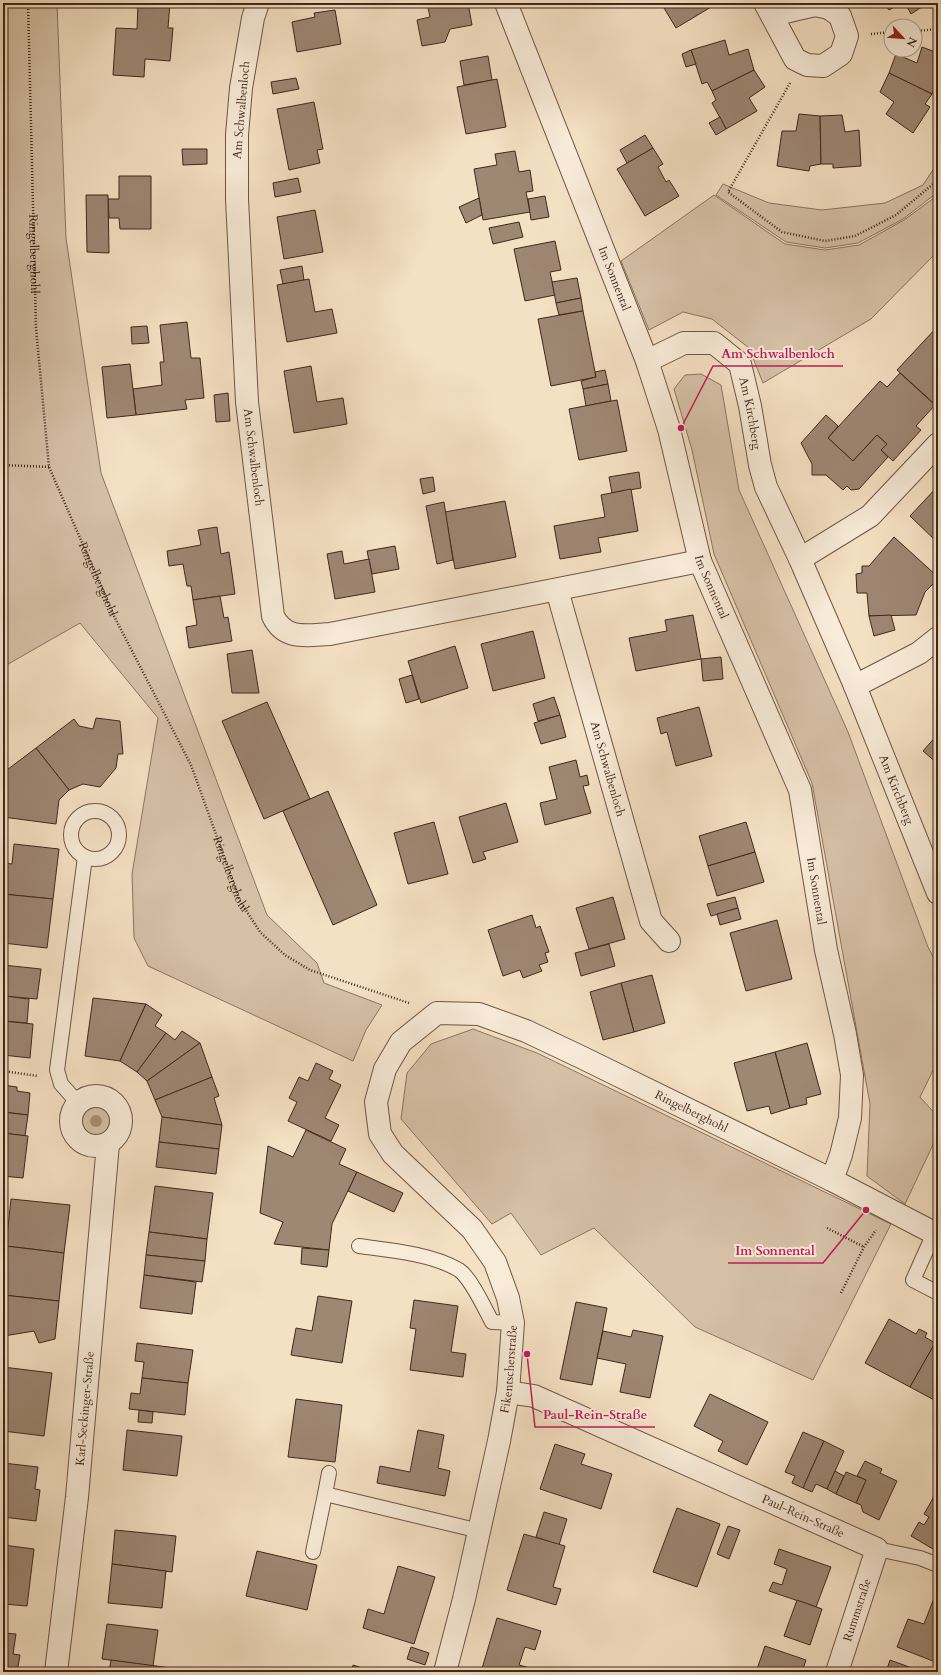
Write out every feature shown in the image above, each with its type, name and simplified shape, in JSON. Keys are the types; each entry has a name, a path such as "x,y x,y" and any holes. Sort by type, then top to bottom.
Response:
{"street":[{"name":"Am Schwalbenloch","path":"258,3 253,18 241,88 237,135 237,198 247,402 274,616 277,623 283,630 292,634 306,636 330,634 700,561"},
{"name":"Im Sonnental","path":"506,3 647,362 669,429 700,561 800,790 826,950 845,1034 852,1075 850,1118 841,1155 832,1180"},
{"path":"815,5 829,8 840,16 847,36 841,54 823,66 807,65 795,59 769,9 815,5"},
{"name":"Am Kirchberg","path":"647,362 684,343 714,343 740,364 750,406 760,465 766,487 800,559 854,686 938,892"},
{"path":"800,559 870,516 938,444"},
{"name":"Am Schwalbenloch","path":"557,590 651,921 669,941"},
{"path":"854,686 919,653 938,638"},
{"name":"Fikentscherstraße","path":"437,1013 401,1042 386,1069 376,1102 380,1134 393,1154 472,1229 495,1262 508,1298 513,1323 508,1392 480,1531 445,1672"},
{"name":"Ringelberghohl","path":"437,1013 479,1014 526,1032 583,1058 832,1180 936,1234"},
{"path":"90,1097 103,1097 110,1100 117,1106 121,1119 120,1132 115,1139 100,1147 92,1147 78,1139 74,1133 71,1117 78,1103 90,1097"},
{"name":"Karl-Seckinger-Straße","path":"56,1672 77,1497 108,1144"},
{"name":"Paul-Rein-Straße","path":"508,1392 534,1396 877,1548"},
{"name":"Rummstraße","path":"837,1672 877,1548"}],"lane":[{"path":"78,1103 61,1084 57,1070 85,857"},
{"path":"936,1234 913,1280 938,1293"},
{"path":"359,1246 431,1258 460,1271 476,1292 492,1322 513,1323"},
{"path":"313,1552 329,1473"},
{"path":"325,1494 480,1531"},
{"path":"877,1548 920,1558 938,1565"}],"path":[{"name":"Ringelberghohl","path":"28,3 36,328 49,467 115,618 191,765 240,901 260,932 285,954 310,970 437,1013"},
{"path":"923,30 938,29"},
{"path":"802,62 728,192 782,232 825,241 855,236 896,215 933,184 938,177"},
{"path":"3,465 49,467"},
{"path":"3,1071 60,1079"},
{"path":"841,1293 864,1247 889,1210"},
{"path":"827,1228 864,1247"}],"shaded area":[{"path":"3,3 57,3 66,238 101,473 267,915 317,963 324,983 382,1005 366,1030 353,1061 148,966 134,938 132,874 158,718 80,623 3,667"},
{"path":"938,162 938,192 903,219 858,243 825,248 786,242 716,195 723,184 769,203 822,210 885,203 923,185"},
{"path":"714,195 785,244 825,250 859,245 904,220 938,195 938,251 871,319 763,383 749,348 712,319 683,312 649,330 621,261"},
{"path":"701,374 721,385 739,490 848,732 928,947 938,966 938,1060 920,1097 938,1117 938,1134 905,1204 867,1176 870,1104 812,783 714,554 692,450 674,389 685,375"},
{"path":"473,1029 537,1053 891,1224 813,1380 695,1327 594,1228 541,1255 511,1213 492,1224 401,1119 407,1073 431,1044"},
{"path":"97,1107 108,1111 112,1122 108,1133 97,1137 86,1133 82,1122 86,1111"}],"building":[{"path":"138,3 170,3 168,28 173,28 170,61 145,59 144,77 113,75 116,28 137,29"},
{"path":"427,3 468,3 472,25 450,29 445,42 422,46 417,20 430,17"},
{"path":"661,3 715,3 716,4 676,28"},
{"path":"884,3 901,3 889,10"},
{"path":"905,3 928,3 911,14"},
{"path":"335,10 341,44 297,52 292,22 315,17 314,13"},
{"path":"725,40 729,55 748,49 754,70 712,91 707,82 702,84 691,50"},
{"path":"923,47 938,53 938,82 932,94 889,73 895,58 905,58 917,63 919,58 923,58"},
{"path":"691,50 696,64 686,67 682,54"},
{"path":"488,56 492,80 464,85 460,61"},
{"path":"754,70 765,87 749,98 757,111 726,129 712,103 716,100 712,91"},
{"path":"889,73 932,94 925,104 930,107 913,133 886,114 894,102 880,92"},
{"path":"296,78 299,89 273,94 271,82"},
{"path":"497,79 506,127 466,134 457,87"},
{"path":"314,102 323,149 317,150 320,163 289,170 277,109"},
{"path":"799,114 820,116 821,164 810,166 809,171 777,166 782,131 796,131"},
{"path":"842,115 845,132 859,130 861,166 833,168 833,164 821,164 820,116"},
{"path":"720,117 726,129 716,135 709,123"},
{"path":"645,135 653,148 627,163 620,150"},
{"path":"653,148 663,164 658,167 666,182 669,180 679,196 645,216 617,169"},
{"path":"182,149 207,149 207,164 183,165"},
{"path":"515,151 519,172 530,170 533,191 526,192 530,212 483,220 474,169 497,165 495,154"},
{"path":"119,176 151,176 151,229 120,229 119,218 109,218 108,199 119,199"},
{"path":"298,178 301,192 275,197 273,183"},
{"path":"86,195 108,195 109,253 87,252"},
{"path":"545,196 549,217 531,220 528,199"},
{"path":"479,198 482,215 466,223 459,207"},
{"path":"315,210 323,252 284,259 277,217"},
{"path":"519,222 523,237 493,244 489,228"},
{"path":"555,241 561,270 550,272 555,295 525,301 514,249"},
{"path":"302,266 304,280 283,284 280,270"},
{"path":"577,278 581,298 556,303 552,282"},
{"path":"309,279 315,312 332,309 337,333 287,342 277,285"},
{"path":"581,298 583,311 559,315 556,303"},
{"path":"583,311 596,377 551,386 538,319"},
{"path":"187,322 191,358 200,358 204,398 185,400 187,409 136,415 133,389 162,385 160,362 164,362 160,325"},
{"path":"147,326 149,343 132,344 131,327"},
{"path":"938,326 938,407 897,370"},
{"path":"130,364 136,415 107,418 102,367"},
{"path":"311,366 317,402 343,398 347,424 294,433 284,371"},
{"path":"605,370 608,384 583,389 581,381 596,377 595,372"},
{"path":"900,373 935,405 916,426 921,430 893,461 881,450 887,444 877,435 853,461 828,438 880,381 887,387"},
{"path":"608,384 611,401 586,406 583,389"},
{"path":"228,393 230,421 216,422 214,395"},
{"path":"617,400 627,451 579,460 569,409"},
{"path":"826,415 838,426 828,438 853,461 877,435 887,444 881,450 888,457 859,489 851,490 847,486 843,490 826,475 812,475 812,464 801,443"},
{"path":"639,472 641,488 612,493 609,477"},
{"path":"433,477 435,491 423,494 420,479"},
{"path":"938,486 938,543 910,516"},
{"path":"631,489 638,531 598,538 601,552 560,559 554,526 605,517 601,495"},
{"path":"505,501 516,557 455,569 445,512"},
{"path":"444,502 453,560 437,564 426,506"},
{"path":"217,527 221,554 229,552 235,594 193,600 191,586 187,586 183,564 169,566 167,551 201,545 198,530"},
{"path":"894,537 938,577 938,579 925,592 916,615 869,616 867,593 857,593 856,574 862,573 862,566 869,566"},
{"path":"395,546 399,569 372,574 367,551"},
{"path":"342,551 344,564 369,559 375,592 335,599 327,554"},
{"path":"220,596 224,618 228,617 232,641 189,648 186,627 197,625 193,600"},
{"path":"693,615 701,659 636,671 629,638 667,631 665,620"},
{"path":"891,615 895,630 874,636 869,616"},
{"path":"533,631 545,678 493,691 481,644"},
{"path":"455,646 468,688 421,703 408,661"},
{"path":"252,650 259,693 232,693 227,654"},
{"path":"721,657 723,679 703,681 701,659"},
{"path":"412,675 419,699 406,703 399,679"},
{"path":"554,697 560,715 538,721 533,704"},
{"path":"267,702 310,799 264,819 222,721"},
{"path":"699,707 712,756 676,766 667,732 661,734 657,718"},
{"path":"560,715 566,737 541,744 534,723"},
{"path":"96,718 120,721 123,754 118,754 116,768 100,787 83,784 69,790 36,748 74,719 79,726 93,729"},
{"path":"938,734 938,764 923,751"},
{"path":"36,748 69,790 59,800 56,824 3,817 3,773"},
{"path":"576,760 580,777 587,775 589,785 583,786 591,813 545,825 540,803 557,799 549,767"},
{"path":"328,791 377,905 333,925 283,811"},
{"path":"506,803 518,842 483,852 486,859 473,863 459,817"},
{"path":"434,822 448,874 408,884 394,833"},
{"path":"746,822 755,852 708,866 699,836"},
{"path":"14,844 59,849 53,899 3,894 3,863 12,864"},
{"path":"755,852 764,882 717,896 708,866"},
{"path":"3,894 53,899 47,948 3,943"},
{"path":"613,897 625,939 589,949 576,908"},
{"path":"735,897 738,908 711,916 707,904"},
{"path":"738,908 741,919 720,925 717,914"},
{"path":"532,915 536,928 540,926 549,952 545,953 548,962 539,965 542,971 523,978 520,970 503,976 488,930"},
{"path":"777,920 792,979 746,991 730,933"},
{"path":"609,944 615,966 581,976 575,953"},
{"path":"3,965 41,969 37,999 3,996"},
{"path":"652,975 665,1023 634,1032 621,983"},
{"path":"621,983 634,1032 603,1040 590,992"},
{"path":"5,996 29,999 27,1023 3,1021"},
{"path":"93,998 146,1004 120,1061 85,1056"},
{"path":"146,1004 162,1015 155,1026 166,1033 137,1072 120,1061"},
{"path":"3,1021 33,1024 30,1058 3,1055"},
{"path":"182,1031 200,1043 147,1081 137,1072 166,1033 175,1040"},
{"path":"200,1043 212,1077 155,1100 147,1081"},
{"path":"807,1043 821,1094 806,1098 807,1104 790,1108 775,1052"},
{"path":"775,1052 790,1108 771,1114 769,1106 747,1111 734,1063"},
{"path":"316,1063 333,1071 329,1079 341,1085 325,1118 339,1125 331,1141 288,1121 297,1102 289,1098 299,1077 308,1081"},
{"path":"212,1077 219,1096 214,1098 222,1125 162,1117 155,1100"},
{"path":"3,1085 17,1087 17,1091 30,1093 28,1115 3,1112"},
{"path":"3,1112 28,1115 25,1136 3,1133"},
{"path":"162,1117 222,1125 219,1149 159,1142"},
{"path":"306,1130 346,1149 339,1164 357,1172 332,1224 329,1250 274,1244 283,1222 260,1213 268,1146 293,1157"},
{"path":"3,1133 28,1136 23,1178 3,1176"},
{"path":"159,1142 219,1149 216,1174 156,1167"},
{"path":"357,1172 403,1193 394,1212 348,1191"},
{"path":"155,1186 213,1193 207,1239 149,1232"},
{"path":"11,1199 70,1205 64,1253 6,1246"},
{"path":"149,1232 207,1239 205,1261 146,1255"},
{"path":"6,1246 64,1253 59,1301 3,1295 3,1271"},
{"path":"302,1248 329,1250 327,1267 301,1264"},
{"path":"146,1255 205,1261 202,1282 144,1275"},
{"path":"144,1275 196,1282 192,1314 140,1308"},
{"path":"3,1295 59,1301 55,1339 39,1343 34,1331 4,1336"},
{"path":"318,1296 352,1301 342,1363 291,1355 296,1328 312,1331"},
{"path":"414,1300 458,1306 451,1352 466,1354 463,1377 410,1370 416,1329 410,1328"},
{"path":"576,1302 607,1308 592,1385 560,1379"},
{"path":"889,1319 916,1334 919,1329 927,1333 925,1337 935,1343 910,1387 865,1363"},
{"path":"633,1330 663,1336 650,1398 620,1392 626,1364 597,1358 603,1331 631,1337"},
{"path":"137,1343 193,1350 188,1383 142,1378 144,1362 135,1361"},
{"path":"935,1343 938,1344 938,1402 910,1387"},
{"path":"3,1367 52,1373 44,1436 3,1431"},
{"path":"142,1378 188,1383 185,1415 129,1409 131,1393 140,1394"},
{"path":"710,1394 768,1422 747,1465 718,1451 723,1441 694,1426"},
{"path":"296,1399 342,1405 335,1462 288,1457"},
{"path":"139,1410 153,1412 152,1423 138,1422"},
{"path":"127,1430 182,1436 177,1476 123,1470"},
{"path":"418,1430 444,1435 438,1468 450,1471 445,1496 377,1483 380,1466 410,1472"},
{"path":"803,1432 824,1441 803,1488 792,1483 795,1476 785,1472"},
{"path":"824,1441 844,1451 827,1489 816,1484 812,1492 803,1488"},
{"path":"555,1444 585,1454 581,1464 612,1474 601,1509 540,1489"},
{"path":"865,1461 882,1469 880,1473 897,1481 879,1520 863,1512 861,1505 856,1503 866,1480 857,1476"},
{"path":"3,1463 38,1467 35,1489 40,1490 36,1521 3,1517"},
{"path":"835,1471 844,1476 836,1494 827,1489"},
{"path":"846,1472 866,1480 856,1503 836,1494"},
{"path":"938,1488 938,1503 932,1500"},
{"path":"932,1500 938,1503 938,1552 911,1536 919,1522 924,1525 929,1517 924,1514"},
{"path":"677,1508 720,1524 697,1587 653,1572"},
{"path":"544,1512 567,1519 559,1545 536,1537"},
{"path":"728,1526 740,1530 729,1559 717,1554"},
{"path":"115,1530 176,1536 172,1572 112,1564"},
{"path":"524,1534 565,1546 553,1587 561,1589 556,1605 507,1590"},
{"path":"3,1545 34,1549 27,1606 3,1604"},
{"path":"779,1549 831,1567 816,1607 769,1591 773,1582 782,1585 787,1569 774,1564"},
{"path":"257,1551 317,1565 307,1610 246,1596"},
{"path":"112,1564 166,1571 162,1608 108,1603"},
{"path":"398,1566 435,1577 414,1644 363,1628 368,1609 384,1614"},
{"path":"934,1598 938,1599 938,1663 897,1647 908,1619 924,1624"},
{"path":"797,1600 822,1609 810,1645 784,1636"},
{"path":"497,1618 541,1631 535,1650 525,1647 519,1665 530,1668 529,1672 481,1672"},
{"path":"107,1624 158,1630 153,1666 102,1659"},
{"path":"3,1633 16,1634 13,1654 20,1655 17,1672 3,1672"},
{"path":"765,1646 806,1660 802,1672 756,1672"},
{"path":"411,1647 429,1653 425,1665 407,1659"},
{"path":"111,1660 171,1668 170,1672 109,1672"},
{"path":"890,1660 912,1668 911,1672 886,1672"},
{"path":"353,1665 375,1672 351,1672"}],"place":[{"name":"Am Schwalbenloch","path":"681,428"},
{"name":"Im Sonnental","path":"866,1210"},
{"name":"Paul-Rein-Straße","path":"527,1354"}]}
